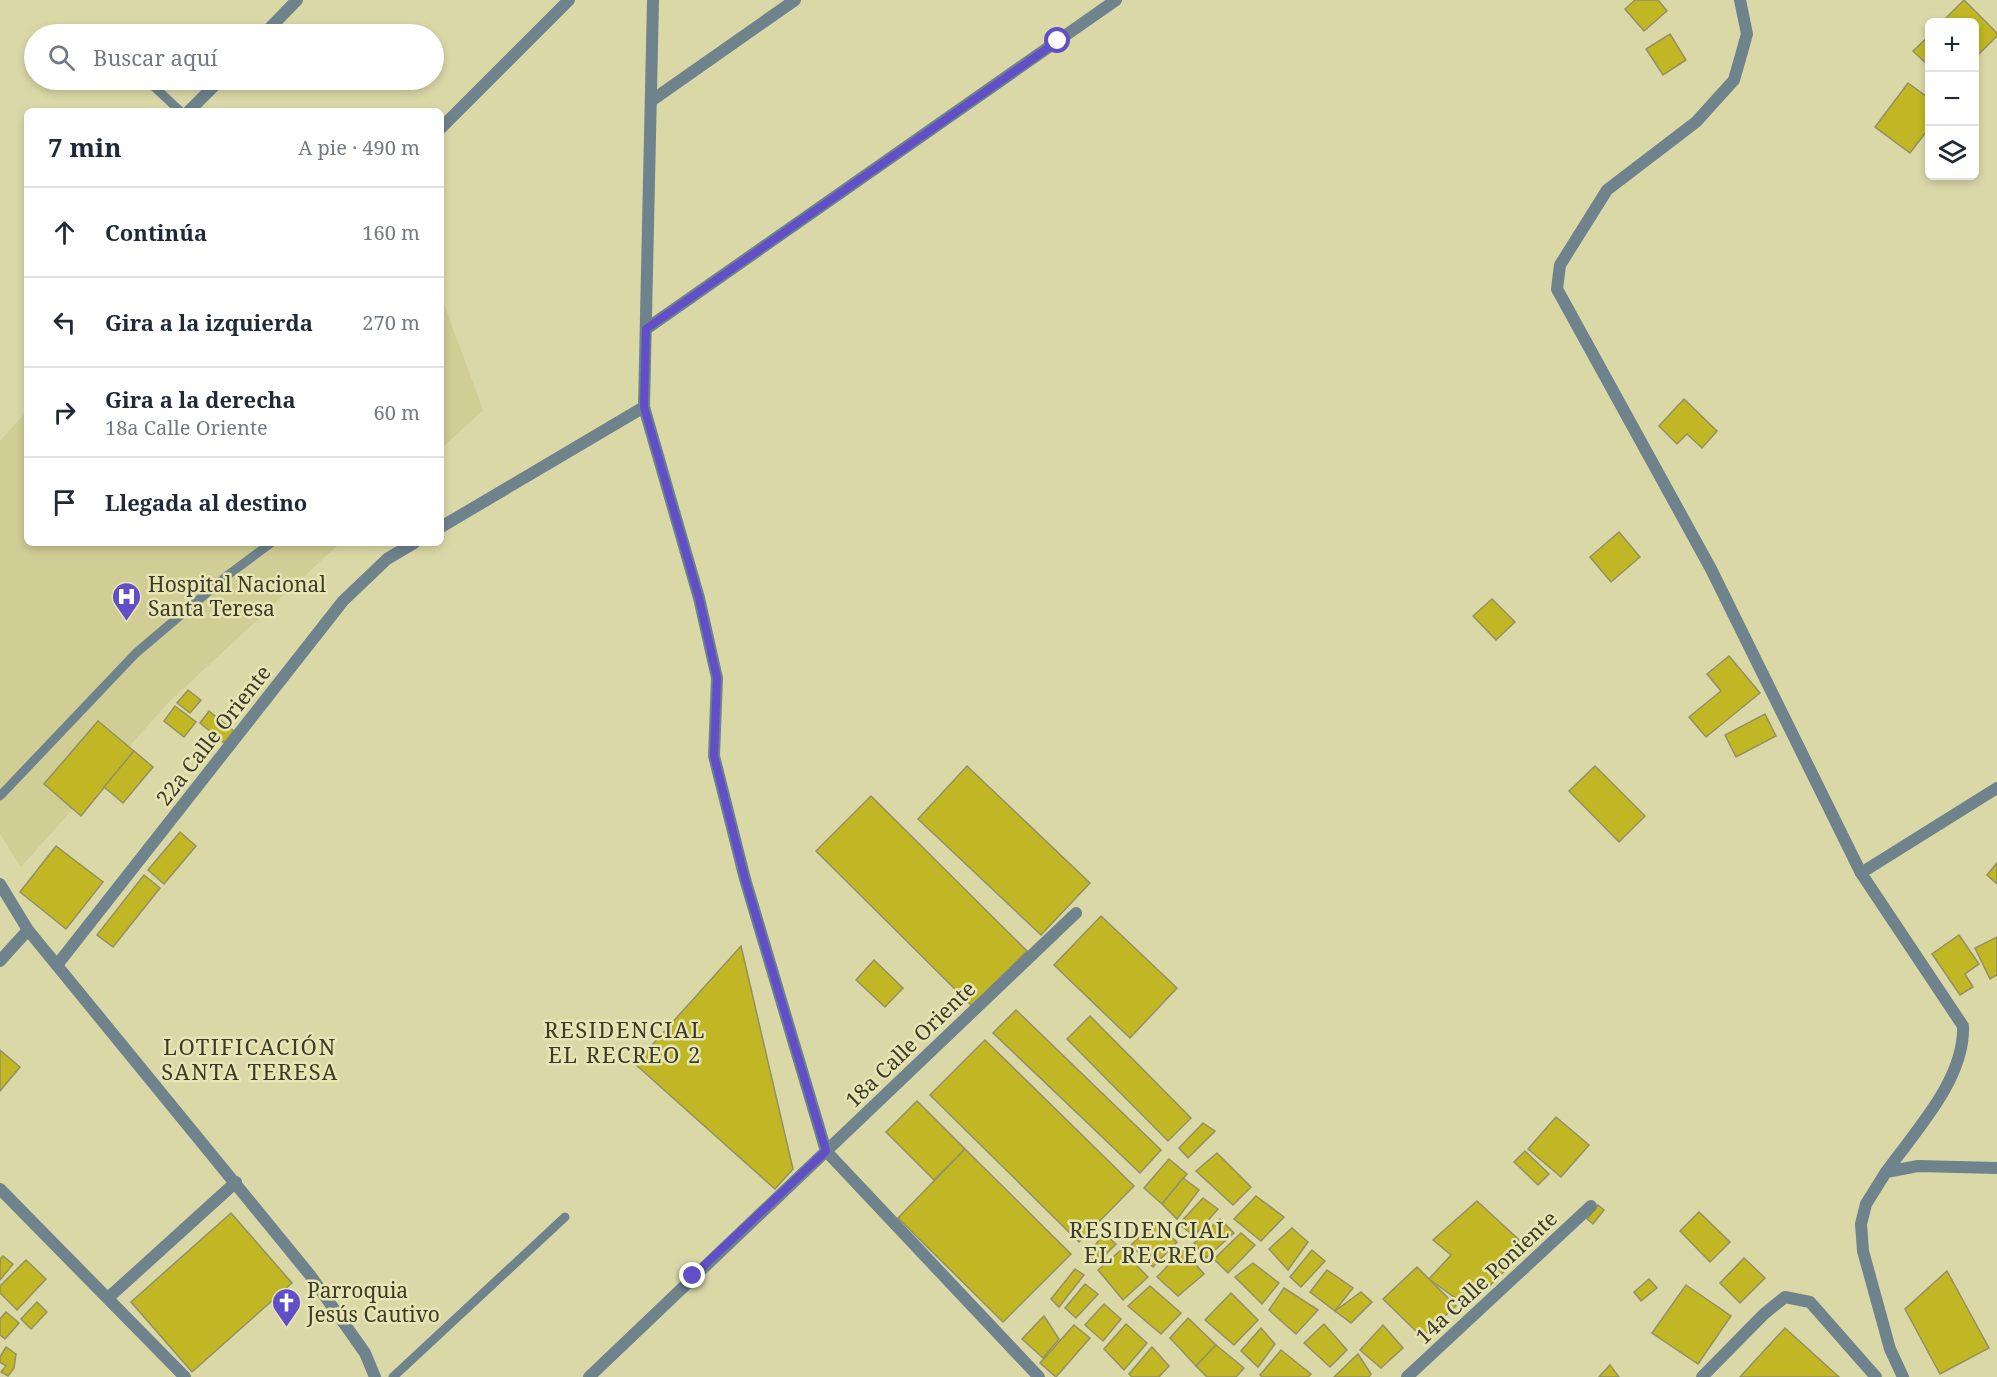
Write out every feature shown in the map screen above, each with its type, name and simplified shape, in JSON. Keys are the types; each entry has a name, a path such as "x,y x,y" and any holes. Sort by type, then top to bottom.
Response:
{"street":[{"path":"274,24 297,0"},
{"path":"444,125 569,0"},
{"path":"653,0 644,407 699,598 717,678 714,756 745,879 826,1151 1039,1377"},
{"path":"651,101 795,0"},
{"path":"646,329 1116,0"},
{"path":"1740,0 1747,34 1734,80 1696,122 1607,190 1560,265 1557,289 1711,569 1861,873 1963,1026 1964,1047 1944,1088 1866,1204 1861,1224 1863,1251 1890,1349 1903,1377"},
{"path":"192,108 210,90"},
{"path":"444,525 644,407"},
{"name":"22a Calle Oriente","path":"57,965 343,601 387,559 409,546"},
{"path":"1861,873 1997,788"},
{"path":"0,885 28,930 310,1275 365,1353 375,1377"},
{"name":"18a Calle Oriente","path":"589,1377 1076,913"},
{"path":"0,961 28,930"},
{"path":"1886,1172 1918,1166 1997,1168"},
{"path":"108,1298 236,1182"},
{"path":"0,1189 185,1377"},
{"name":"14a Calle Poniente","path":"1407,1377 1591,1206"},
{"path":"1702,1377 1764,1314 1785,1298 1810,1302 1876,1377"}],"lane":[{"path":"158,90 177,108"},
{"path":"0,796 136,653 228,575 267,546"},
{"path":"393,1377 565,1217"}],"shaded area":[{"path":"444,304 483,410 444,446"},
{"name":"Hospital Nacional Santa Teresa","path":"24,414 24,546 337,546 169,702 21,867 0,834 0,441"}],"building":[{"path":"1635,0 1658,0 1667,11 1644,31 1625,9"},
{"path":"1964,0 1997,33 1997,36 1979,54 1979,18 1946,18"},
{"path":"1670,34 1686,60 1663,75 1646,49"},
{"path":"1925,40 1925,62 1913,51"},
{"path":"1908,83 1925,95 1925,134 1910,153 1875,127"},
{"path":"1684,399 1717,431 1702,448 1687,434 1677,444 1659,426"},
{"path":"1619,532 1640,557 1611,582 1590,557"},
{"path":"1492,599 1515,622 1496,640 1473,616"},
{"path":"1729,656 1760,693 1706,737 1689,717 1721,691 1707,674"},
{"path":"188,690 201,700 190,713 177,703"},
{"path":"175,706 196,722 184,737 164,721"},
{"path":"209,711 234,731 224,743 200,723"},
{"path":"1765,714 1776,736 1736,757 1725,735"},
{"path":"98,721 134,751 81,816 44,784"},
{"path":"134,751 153,767 123,803 104,787"},
{"path":"967,766 1090,883 1041,935 918,819"},
{"path":"1595,766 1645,816 1619,842 1569,791"},
{"path":"871,796 1027,951 972,1006 816,851"},
{"path":"180,832 196,846 164,884 148,870"},
{"path":"56,846 103,882 66,929 20,892"},
{"path":"1997,863 1997,884 1987,875"},
{"path":"144,875 160,888 113,947 97,935"},
{"path":"1101,916 1177,988 1130,1038 1054,965"},
{"path":"1959,935 1979,964 1965,974 1973,987 1960,995 1932,954"},
{"path":"1997,937 1997,975 1990,979 1975,948"},
{"path":"741,946 793,1169 775,1189 635,1064"},
{"path":"874,960 903,988 885,1007 856,980"},
{"path":"1016,1010 1161,1150 1140,1173 993,1033"},
{"path":"1090,1016 1191,1118 1168,1141 1067,1039"},
{"path":"985,1040 1134,1186 1079,1242 930,1095"},
{"path":"0,1050 20,1067 0,1091"},
{"path":"917,1101 965,1149 934,1180 886,1132"},
{"path":"1556,1117 1589,1145 1561,1177 1528,1149"},
{"path":"1203,1123 1215,1131 1188,1158 1179,1148"},
{"path":"965,1149 1071,1254 1003,1322 898,1218"},
{"path":"1525,1151 1549,1174 1538,1185 1514,1162"},
{"path":"1217,1153 1251,1187 1233,1205 1196,1171"},
{"path":"1169,1159 1187,1174 1162,1204 1144,1188"},
{"path":"1183,1178 1199,1190 1177,1219 1162,1204"},
{"path":"1256,1196 1284,1217 1261,1241 1234,1219"},
{"path":"1203,1198 1218,1209 1194,1236 1179,1224"},
{"path":"1477,1201 1528,1248 1474,1301 1458,1300 1429,1279 1451,1255 1433,1240"},
{"path":"1598,1205 1604,1210 1593,1224 1587,1219"},
{"path":"1699,1212 1730,1242 1710,1262 1680,1231"},
{"path":"231,1213 292,1283 192,1372 131,1302"},
{"path":"1220,1219 1234,1233 1206,1258 1194,1243"},
{"path":"1154,1223 1177,1242 1153,1267 1131,1245"},
{"path":"1292,1228 1308,1242 1288,1270 1269,1249"},
{"path":"1104,1233 1116,1244 1097,1263 1088,1255"},
{"path":"1241,1233 1255,1245 1228,1273 1214,1259"},
{"path":"1121,1250 1148,1277 1123,1300 1098,1270"},
{"path":"1183,1250 1204,1274 1178,1296 1157,1277"},
{"path":"1312,1250 1325,1261 1301,1287 1290,1277"},
{"path":"3,1256 13,1264 0,1280 0,1259"},
{"path":"1744,1258 1765,1278 1740,1303 1720,1283"},
{"path":"26,1260 46,1279 17,1310 0,1293 0,1286"},
{"path":"1253,1263 1279,1283 1262,1304 1235,1277"},
{"path":"1417,1267 1456,1306 1422,1337 1383,1299"},
{"path":"1075,1269 1084,1275 1059,1307 1051,1299"},
{"path":"1327,1270 1353,1288 1335,1311 1310,1292"},
{"path":"1947,1271 1989,1348 1940,1374 1905,1309"},
{"path":"1649,1279 1657,1288 1641,1301 1634,1292"},
{"path":"1085,1284 1098,1294 1076,1318 1065,1308"},
{"path":"1686,1285 1731,1316 1698,1364 1652,1333"},
{"path":"1150,1286 1181,1313 1161,1334 1128,1306"},
{"path":"1284,1288 1318,1310 1296,1334 1269,1310"},
{"path":"1361,1292 1372,1302 1351,1323 1335,1311"},
{"path":"1231,1293 1258,1320 1234,1345 1205,1320"},
{"path":"37,1302 47,1312 31,1329 21,1319"},
{"path":"1104,1304 1121,1319 1103,1341 1085,1325"},
{"path":"6,1312 19,1323 5,1339 0,1335 0,1319"},
{"path":"1044,1316 1059,1339 1043,1358 1022,1339"},
{"path":"1188,1318 1216,1345 1196,1366 1170,1338"},
{"path":"1126,1324 1147,1343 1124,1370 1104,1349"},
{"path":"1324,1324 1347,1350 1330,1367 1304,1343"},
{"path":"1074,1325 1090,1338 1056,1377 1040,1363"},
{"path":"1383,1325 1403,1348 1381,1368 1360,1350"},
{"path":"1261,1328 1275,1344 1258,1367 1241,1351"},
{"path":"1785,1328 1839,1377 1740,1377"},
{"path":"1216,1345 1244,1368 1236,1377 1207,1377 1196,1366"},
{"path":"6,1347 16,1354 14,1368 8,1376 1,1372 6,1366 0,1362 0,1357"},
{"path":"1152,1347 1169,1366 1159,1377 1132,1377 1129,1374"},
{"path":"1281,1350 1311,1374 1308,1377 1262,1377 1260,1375"},
{"path":"1358,1354 1371,1374 1369,1377 1334,1377"},
{"path":"1610,1365 1619,1377 1599,1377"}],"place":[{"name":"Hospital Nacional Santa Teresa","path":"127,622"},
{"name":"Parroquia Jesús Cautivo","path":"286,1328"}],"district":[{"name":"RESIDENCIAL EL RECREO 2","path":"625,1042"},
{"name":"LOTIFICACIÓN SANTA TERESA","path":"250,1058"},
{"name":"RESIDENCIAL EL RECREO","path":"1150,1242"}],"route":[{"path":"693,1276 826,1151 745,879 714,756 717,678 699,598 644,407 646,329 1058,41"}]}
